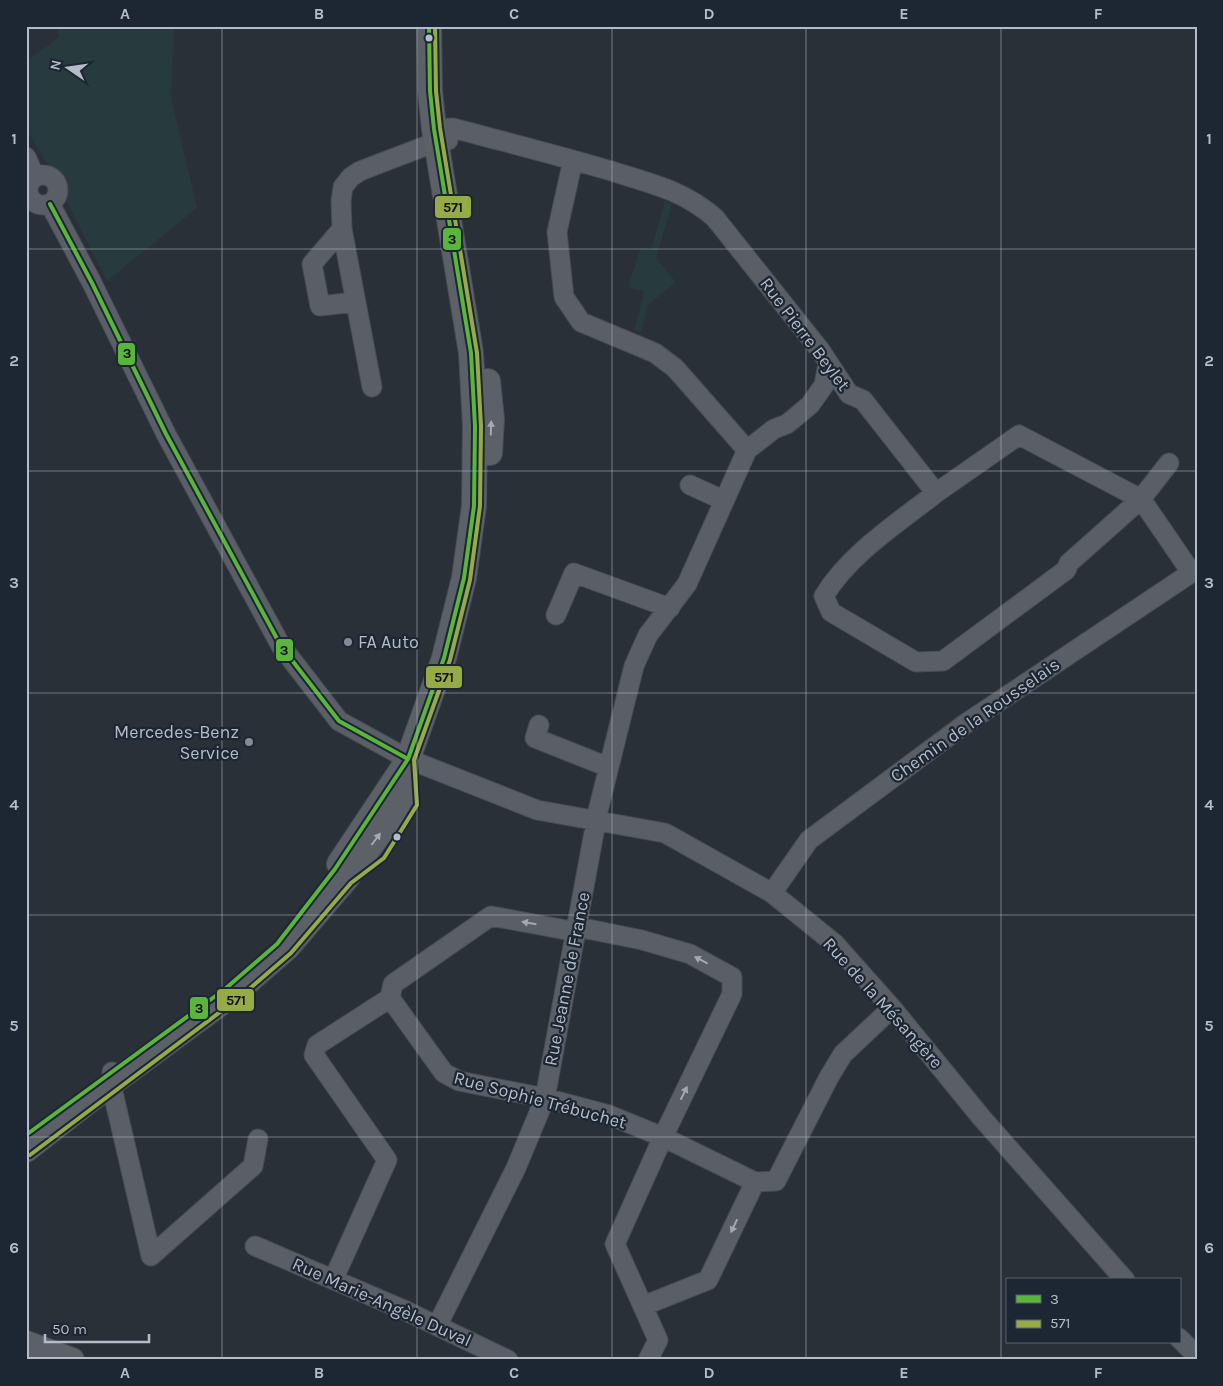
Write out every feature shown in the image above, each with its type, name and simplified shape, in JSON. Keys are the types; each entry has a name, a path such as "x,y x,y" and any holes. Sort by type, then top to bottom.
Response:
{"main road":[{"path":"26,1150 111,1077 224,989 277,944 324,885 408,759 446,649 464,578 474,506 475,426 470,353 441,135 430,91 429,26"},
{"path":"441,135 442,26"},
{"path":"26,1135 111,1077"},
{"path":"26,1343 72,1360"}],"street":[{"name":"Rue Pierre Beylet","path":"441,135 453,128 573,160 672,190 697,202 715,218 820,350 849,394 863,400 936,493"},
{"path":"372,387 342,229 342,187 360,171 441,135"},
{"path":"26,157 35,177"},
{"path":"573,160 557,232 564,297 581,322 655,353 675,368 747,450 774,429 787,424 810,405 824,385 828,364"},
{"path":"46,175 56,183 57,197 36,203 28,189 35,177 46,175"},
{"name":"Rue de la Mésangère","path":"36,203 92,283 187,475 281,646 338,721 408,759 537,810 597,819 666,833 772,893 835,944 892,1008 981,1117 1123,1278"},
{"path":"342,229 312,264 320,306 355,302"},
{"path":"1169,463 1141,500 1070,563 1066,570 943,660 916,662 831,612 824,596 842,572 886,531 936,493 1019,435 1141,500 1194,571"},
{"name":"Rue Jeanne de France","path":"438,1326 516,1168 545,1098 597,819 608,767 634,666 648,635 687,584 747,450"},
{"path":"690,485 723,500"},
{"name":"Chemin de la Rousselais","path":"772,893 809,840 965,724 1194,571"},
{"path":"556,615 574,573 670,608"},
{"path":"539,725 535,738 608,767"},
{"path":"334,1278 387,1160 314,1055 317,1045 390,998 393,984 491,916 642,940 690,954 732,977 732,994 663,1137 615,1244 658,1340 648,1360"},
{"name":"Rue Sophie Trébuchet","path":"390,998 444,1073 459,1082 545,1098 609,1115 663,1137 754,1182"},
{"path":"643,1306 708,1280 754,1182 776,1181 829,1077 843,1054 892,1008"},
{"path":"111,1077 151,1256 253,1166 258,1139"},
{"name":"Rue Marie-Angèle Duval","path":"255,1246 334,1278 508,1360"},
{"path":"1180,1339 1197,1356"}],"green space":[{"path":"56,26 174,26 171,98 197,208 107,281 49,167 26,129 26,62 59,37"},
{"path":"665,201 672,204 656,258 676,282 648,305 641,332 634,330 644,292 628,287 641,247 651,250"}],"transit line":[{"name":"3","path":"26,1135 225,989 277,944 335,869 408,759 444,658 464,578 474,506 475,426 471,353 434,129 430,91 429,26"},
{"name":"571","path":"30,1155 240,997 291,953 351,883 384,858 417,805 414,760 450,660 470,580 480,506 481,426 477,353 440,128 436,91 435,26"},
{"name":"3","path":"50,204 92,283 166,434 281,646 339,721 408,759"}],"place":[{"name":"FA Auto","path":"348,642"},
{"name":"Mercedes-Benz Service","path":"249,742"}]}
